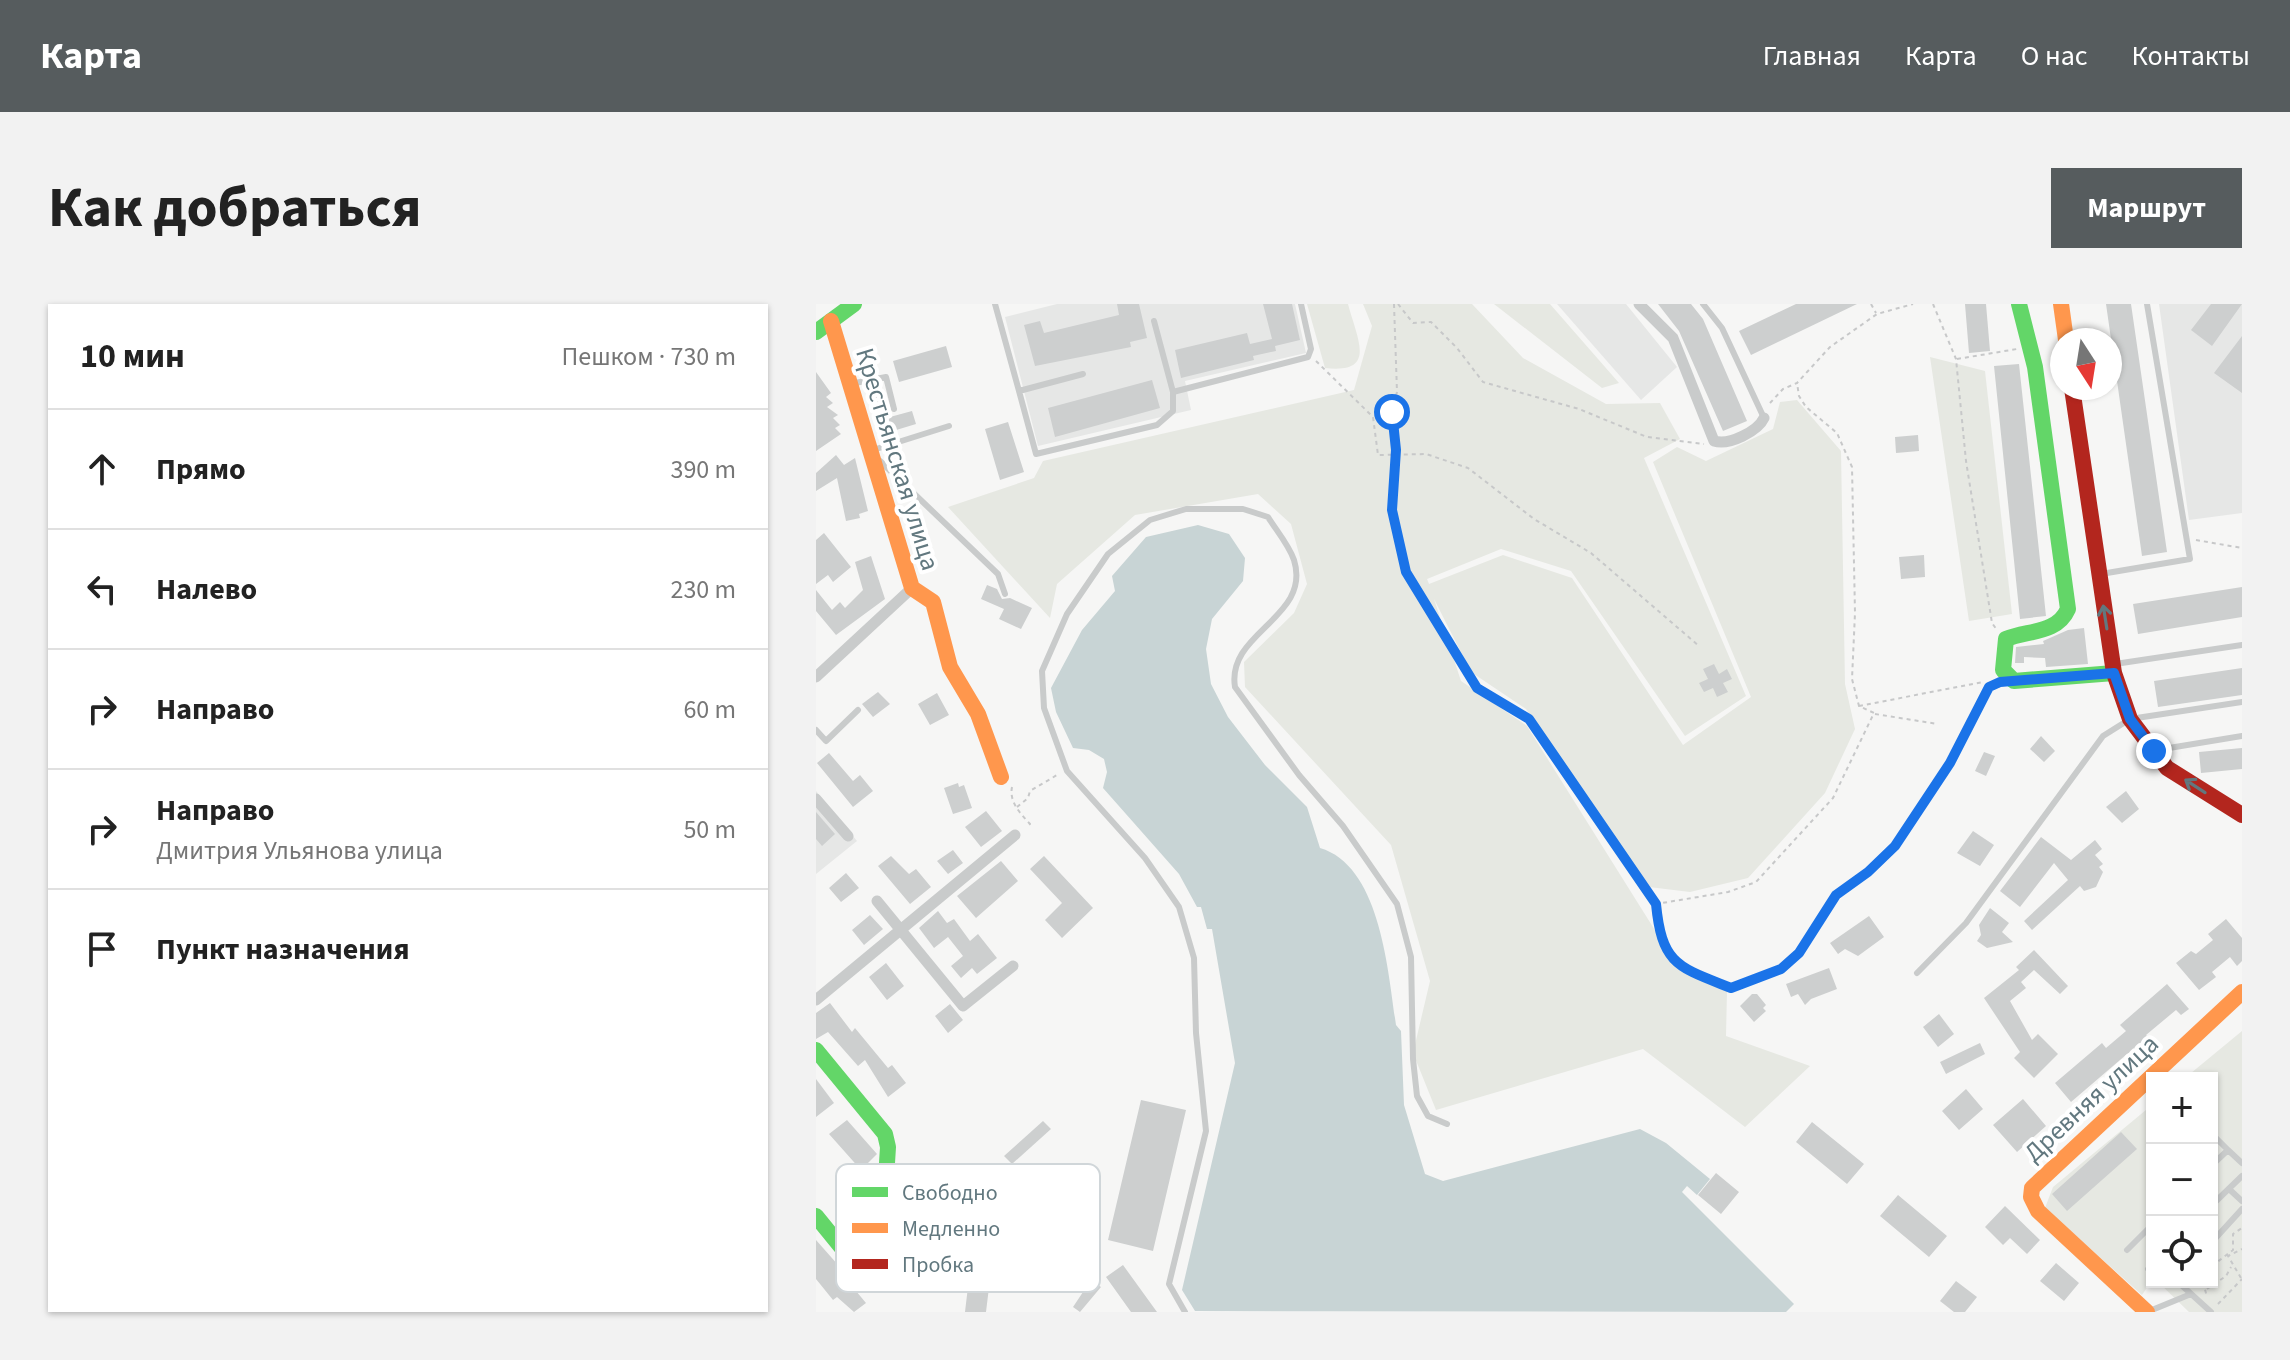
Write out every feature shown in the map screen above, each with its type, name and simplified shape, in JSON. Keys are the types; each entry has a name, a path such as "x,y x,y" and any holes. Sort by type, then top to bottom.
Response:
{"street":[{"path":"816,332 854,304"},
{"path":"1639,304 1673,338 1712,439 1725,443 1758,428 1764,414"},
{"path":"2019,304 2030,345 2068,609 2064,620 2056,626 2012,636 2004,642 2003,670 2014,681 2113,669"},
{"path":"2061,304 2064,328"},
{"name":"Крестьянская улица","path":"831,321 912,588 933,602 950,667 978,714 1001,777"},
{"path":"2074,400 2113,669 2130,719 2167,768 2242,815"},
{"path":"816,677 912,588"},
{"path":"816,799 848,836"},
{"path":"816,1000 1015,835"},
{"path":"877,901 963,1006 1013,966"},
{"name":"Древняя улица","path":"2158,1072 2242,992"},
{"path":"816,1050 885,1134 887,1164"},
{"name":"Древняя улица","path":"2146,1083 2036,1181 2031,1197 2038,1211 2147,1312"},
{"path":"816,1216 836,1241"}],"lane":[{"path":"995,304 1036,454 1157,425 1173,411 1173,392 1154,321"},
{"path":"1173,392 1302,360 1310,355 1301,304"},
{"path":"1703,304 1722,328 1764,414"},
{"path":"2098,575 2190,559 2147,304"},
{"path":"1019,391 1083,374"},
{"path":"850,384 886,377 894,409"},
{"path":"949,426 869,451 998,574 1005,594"},
{"path":"1185,1312 1169,1284 1206,1131 1196,1033 1194,958 1179,907 1145,858 1067,771 1044,708 1042,671 1067,614 1108,554 1150,520 1186,509 1243,509 1268,517 1293,557 1297,576 1286,608 1238,655 1232,671 1235,687 1299,775 1343,826 1397,904 1411,957 1413,1059 1417,1096 1428,1116 1447,1124"},
{"path":"2113,669 2242,645"},
{"path":"1731,988 1781,969 1799,953 1836,895 1868,872 1909,825 1950,763 1989,687 2014,681"},
{"path":"1917,973 1966,923 2103,736 2130,719 2242,702"},
{"path":"816,730 826,741 858,710"},
{"path":"2154,751 2242,736"},
{"path":"2218,1140 2242,1163"},
{"path":"2218,1159 2228,1150"},
{"path":"2218,1199 2242,1176"},
{"path":"2229,1189 2242,1201"},
{"path":"2218,1235 2242,1209"},
{"path":"2127,1250 2146,1231"},
{"path":"2184,1288 2211,1312"},
{"path":"2147,1312 2191,1294"}],"path":[{"path":"1396,304 1413,323 1431,322 1457,348 1483,382 1579,409 1647,437 1696,444 1718,443"},
{"path":"1396,304 1397,392 1392,412 1396,456 1392,510 1406,572 1477,688 1529,719 1656,904 1659,935 1678,967 1731,988"},
{"path":"1871,304 1877,314"},
{"path":"1764,414 1783,389 1797,383 1830,347 1877,314 1913,304"},
{"path":"1933,304 1956,359 1966,461 1992,623 2004,642"},
{"path":"1956,359 2030,345"},
{"path":"1310,355 1373,417 1378,455 1426,454 1468,468 1534,519 1591,553 1699,646"},
{"path":"1797,383 1799,396 1806,407 1837,433 1852,467 1855,613 1852,679 1859,706 1874,714 1938,724"},
{"path":"2187,540 2214,541 2242,548"},
{"path":"1859,706 1956,686"},
{"path":"1656,904 1728,892 1756,882 1833,798 1874,714"},
{"path":"1016,808 1028,798 1030,791 1067,771"},
{"path":"1001,777 1009,778 1016,808 1030,824 1015,835"},
{"path":"2228,1256 2233,1250 2233,1234 2242,1228"},
{"path":"2218,1262 2242,1249"},
{"path":"2211,1312 2242,1279 2228,1256"},
{"path":"2204,1305 2207,1289 2226,1276 2232,1266"}],"shaded area":[{"path":"1057,304 1295,304 1306,353 1185,381 1191,410 1038,446 1005,317"},
{"path":"1307,304 1348,304 1360,351 1358,360 1352,365 1325,368"},
{"path":"1363,304 1472,304 1523,358 1606,404 1660,403 1680,439 1644,458 1746,696 1685,736 1571,571 1501,549 1427,579 1429,584 1503,555 1572,578 1683,745 1751,697 1653,462 1677,447 1706,461 1773,429 1780,402 1797,400 1841,451 1845,684 1855,729 1825,793 1748,878 1690,892 1649,887 1526,709 1471,672 1434,599 1461,681 1527,726 1678,967 1727,991 1726,1036 1810,1066 1745,1127 1643,1049 1436,1110 1413,1053 1430,981 1391,845 1245,687 1244,662 1294,613 1307,584 1291,524 1258,494 1135,515 1057,584 1050,618 948,507 1034,478 1043,461 1354,390 1372,326"},
{"path":"1494,304 1550,304 1619,383 1602,388"},
{"path":"1557,304 1626,304 1677,367 1641,400"},
{"path":"2159,304 2242,304 2242,513 2189,520"},
{"path":"1930,357 1985,371 2012,614 1969,621"},
{"path":"1198,525 1229,534 1245,558 1243,581 1212,619 1206,649 1211,684 1228,717 1265,765 1307,807 1320,848 1340,859 1356,876 1369,898 1385,950 1396,1025 1401,1031 1404,1105 1425,1174 1443,1181 1640,1129 1666,1143 1710,1179 1697,1195 1687,1186 1682,1192 1794,1304 1786,1312 1195,1311 1182,1290 1235,1063 1212,929 1207,929 1201,907 1197,907 1179,874 1103,788 1107,772 1104,759 1089,750 1073,748 1056,712 1051,688 1082,630 1115,591 1112,576 1146,537"},
{"path":"816,791 857,841 816,874"},
{"path":"2242,1031 2242,1312 2189,1312 2164,1288 2218,1288 2218,1072 2192,1072"},
{"path":"2146,1110 2147,1288 2142,1295 2045,1208 2053,1187"}],"building":[{"path":"1117,304 1139,304 1147,338 1130,342 1131,347 1035,366 1024,325 1040,321 1044,333 1119,315"},
{"path":"1263,304 1292,304 1300,340 1275,346 1276,351 1253,356 1254,360 1181,378 1175,350 1247,333 1250,344 1272,339"},
{"path":"1658,304 1691,304 1703,319 1747,421 1723,431 1679,331"},
{"path":"1796,304 1857,304 1751,355 1739,331"},
{"path":"1965,304 1986,304 1990,351 1969,353"},
{"path":"2106,304 2131,304 2167,552 2142,556 2120,400 2122,328 2109,328"},
{"path":"2211,304 2242,304 2212,346 2191,330"},
{"path":"2242,336 2242,393 2214,373"},
{"path":"946,346 952,367 899,382 893,361"},
{"path":"2019,364 2046,616 2020,619 1994,366"},
{"path":"816,372 831,393 826,397 833,403 827,407 838,415 833,418 840,425 835,428 841,434 816,451"},
{"path":"1152,380 1160,408 1055,437 1048,408"},
{"path":"884,394 890,417 912,411 916,424 883,434 872,398"},
{"path":"1008,422 1024,472 1000,480 985,429"},
{"path":"1918,435 1919,451 1896,453 1895,437"},
{"path":"836,455 844,465 855,458 868,511 859,514 860,518 846,521 837,478 816,491 816,473"},
{"path":"824,533 851,567 833,582 828,575 816,584 816,540"},
{"path":"1924,555 1925,577 1901,579 1899,557"},
{"path":"871,556 885,599 836,635 816,611 816,590 832,610 840,602 845,608 863,590 855,562"},
{"path":"987,585 997,589 1002,599 1010,598 1032,608 1021,629 999,619 1004,609 981,599"},
{"path":"2242,587 2242,617 2138,634 2133,604"},
{"path":"2084,628 2088,664 2046,667 2045,658 2024,657 2024,663 2015,663 2016,647 2044,644 2043,641 2068,630"},
{"path":"1714,664 1719,674 1727,669 1732,679 1723,683 1728,692 1717,697 1713,688 1704,692 1699,683 1708,679 1703,669"},
{"path":"2242,668 2242,695 2158,707 2154,681"},
{"path":"878,692 890,704 873,717 862,704"},
{"path":"937,693 949,715 930,725 918,704"},
{"path":"2041,736 2055,751 2044,762 2030,749"},
{"path":"2242,748 2242,769 2201,773 2199,752"},
{"path":"1984,752 1995,756 1986,776 1975,771"},
{"path":"829,753 853,781 860,775 873,791 853,807 817,763"},
{"path":"958,783 959,787 964,785 972,808 953,814 944,788"},
{"path":"2126,791 2139,809 2122,823 2106,807"},
{"path":"986,811 1002,831 981,847 965,827"},
{"path":"816,812 835,834 822,846 816,839"},
{"path":"1973,831 1994,845 1980,866 1957,853"},
{"path":"2041,837 2071,860 2095,840 2102,849 2095,855 2103,864 2099,867 2103,872 2096,887 2084,891 2080,886 2032,930 2024,921 2068,880 2054,863 2020,907 2000,891"},
{"path":"953,850 963,863 948,874 937,861"},
{"path":"891,856 909,874 916,869 931,887 910,904 878,866"},
{"path":"1044,856 1093,908 1062,938 1045,920 1062,903 1030,869"},
{"path":"1001,861 1018,881 976,918 957,896"},
{"path":"846,873 859,888 841,902 829,888"},
{"path":"1990,908 2009,923 2002,932 2013,942 1987,948 1977,941 1981,935 1979,925"},
{"path":"938,911 947,923 954,919 970,941 978,934 997,958 977,974 972,968 961,978 951,966 963,956 948,937 934,948 919,928"},
{"path":"870,915 883,929 864,945 852,930"},
{"path":"1869,916 1884,937 1858,956 1845,949 1838,954 1830,943"},
{"path":"2226,919 2242,938 2242,961 2237,966 2230,957 2212,972 2216,977 2199,990 2176,963 2191,951 2196,954 2213,940 2208,934"},
{"path":"2034,950 2068,986 2060,994 2034,970 2021,982 2026,988 2010,1001 2032,1040 2038,1034 2058,1054 2034,1078 2014,1058 2020,1052 1984,998 2019,970 2016,967"},
{"path":"886,963 904,986 887,1000 869,977"},
{"path":"1829,968 1837,989 1811,999 1805,1005 1798,994 1791,997 1786,984"},
{"path":"2167,984 2189,1009 2181,1015 2176,1010 2146,1035 2153,1043 2133,1060 2127,1054 2071,1102 2055,1083 2102,1043 2106,1048 2126,1031 2120,1025"},
{"path":"1752,994 1757,994 1766,1005 1763,1008 1766,1011 1754,1022 1740,1006"},
{"path":"830,1003 852,1032 855,1028 888,1068 892,1065 906,1083 888,1097 865,1060 858,1066 828,1032 816,1039 816,1013"},
{"path":"950,1004 963,1020 948,1033 935,1016"},
{"path":"1939,1014 1954,1034 1938,1047 1923,1027"},
{"path":"1980,1043 1985,1054 1946,1074 1940,1062"},
{"path":"816,1079 834,1103 816,1117"},
{"path":"1966,1089 1983,1109 1959,1130 1942,1111"},
{"path":"2023,1099 2046,1126 2017,1152 1993,1125"},
{"path":"1141,1100 1186,1110 1153,1251 1108,1240"},
{"path":"847,1120 877,1154 867,1164 856,1164 829,1134"},
{"path":"1043,1121 1051,1129 1012,1164 1004,1156"},
{"path":"1812,1122 1864,1164 1847,1184 1796,1142"},
{"path":"2121,1132 2137,1149 2067,1211 2052,1194"},
{"path":"1716,1173 1739,1192 1721,1214 1698,1195"},
{"path":"1898,1195 1947,1236 1929,1257 1880,1216"},
{"path":"2005,1206 2040,1240 2027,1254 2010,1238 2003,1245 1985,1227"},
{"path":"816,1240 836,1263 836,1292 857,1292 866,1303 854,1312 837,1297 833,1300 816,1279"},
{"path":"2056,1263 2079,1283 2064,1301 2040,1281"},
{"path":"1123,1265 1157,1312 1131,1312 1106,1277"},
{"path":"1956,1281 1977,1297 1965,1312 1954,1312 1940,1301"},
{"path":"967,1292 988,1292 986,1312 965,1312"},
{"path":"1083,1292 1097,1292 1080,1312 1073,1307"}],"traffic: fast":[{"path":"816,332 854,304"},
{"path":"2019,304 2035,367 2068,609 2057,623 2049,627 2006,639 2003,670 2014,681 2114,673"},
{"path":"816,1050 885,1134 887,1164"},
{"path":"816,1216 836,1241"}],"traffic: slow":[{"path":"2061,304 2064,328"},
{"path":"831,321 912,588 933,602 950,667 978,714 1001,777"},
{"path":"2147,1312 2038,1211 2031,1197 2032,1188 2242,992"}],"traffic: jam":[{"path":"2074,400 2114,673 2130,719 2167,768 2242,815"}],"route":[{"path":"1392,412 1396,450 1392,510 1406,572 1477,688 1529,719 1656,904 1659,935 1678,967 1731,988 1781,969 1799,953 1836,895 1868,872 1895,846 1950,763 1989,687 2000,682 2114,673 2130,719 2154,751"}]}
